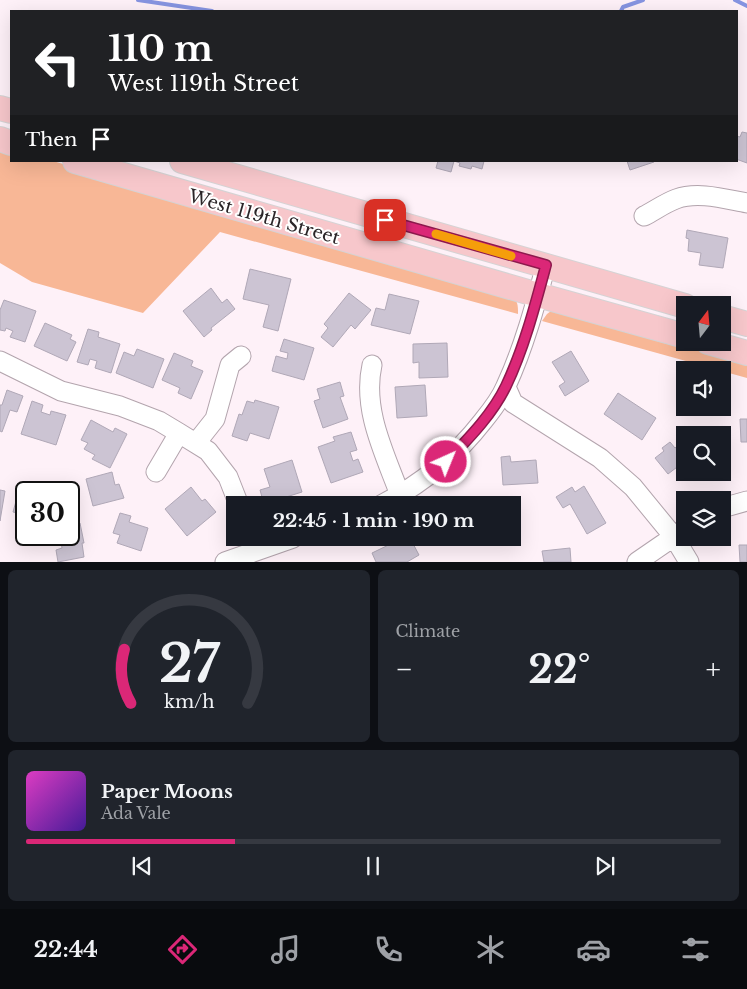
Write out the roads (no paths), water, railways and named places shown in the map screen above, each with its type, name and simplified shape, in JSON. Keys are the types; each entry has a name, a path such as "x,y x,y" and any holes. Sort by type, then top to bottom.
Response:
{"main road":[{"name":"West 119th Street","path":"78,162 676,333"},
{"name":"West 119th Street","path":"186,162 676,303"},
{"path":"731,320 747,324"},
{"path":"731,348 747,353"}],"street":[{"path":"644,216 676,199 689,196 747,203"},
{"path":"372,365 369,380 372,419 400,495 432,475 473,434 490,413 506,387 526,335 546,265"},
{"path":"196,443 215,419 230,365 241,356"},
{"path":"0,361 61,391 120,406 159,421 208,451 228,477 235,496"},
{"path":"506,387 513,403 600,458 676,529"},
{"path":"156,472 179,433"},
{"path":"731,505 747,501"},
{"path":"636,562 676,536"},
{"path":"225,562 266,546"},
{"path":"684,546 688,562"}],"waterway":[{"path":"138,0 205,10"},
{"path":"622,10 623,7 643,0"},
{"path":"735,0 747,6"}]}
